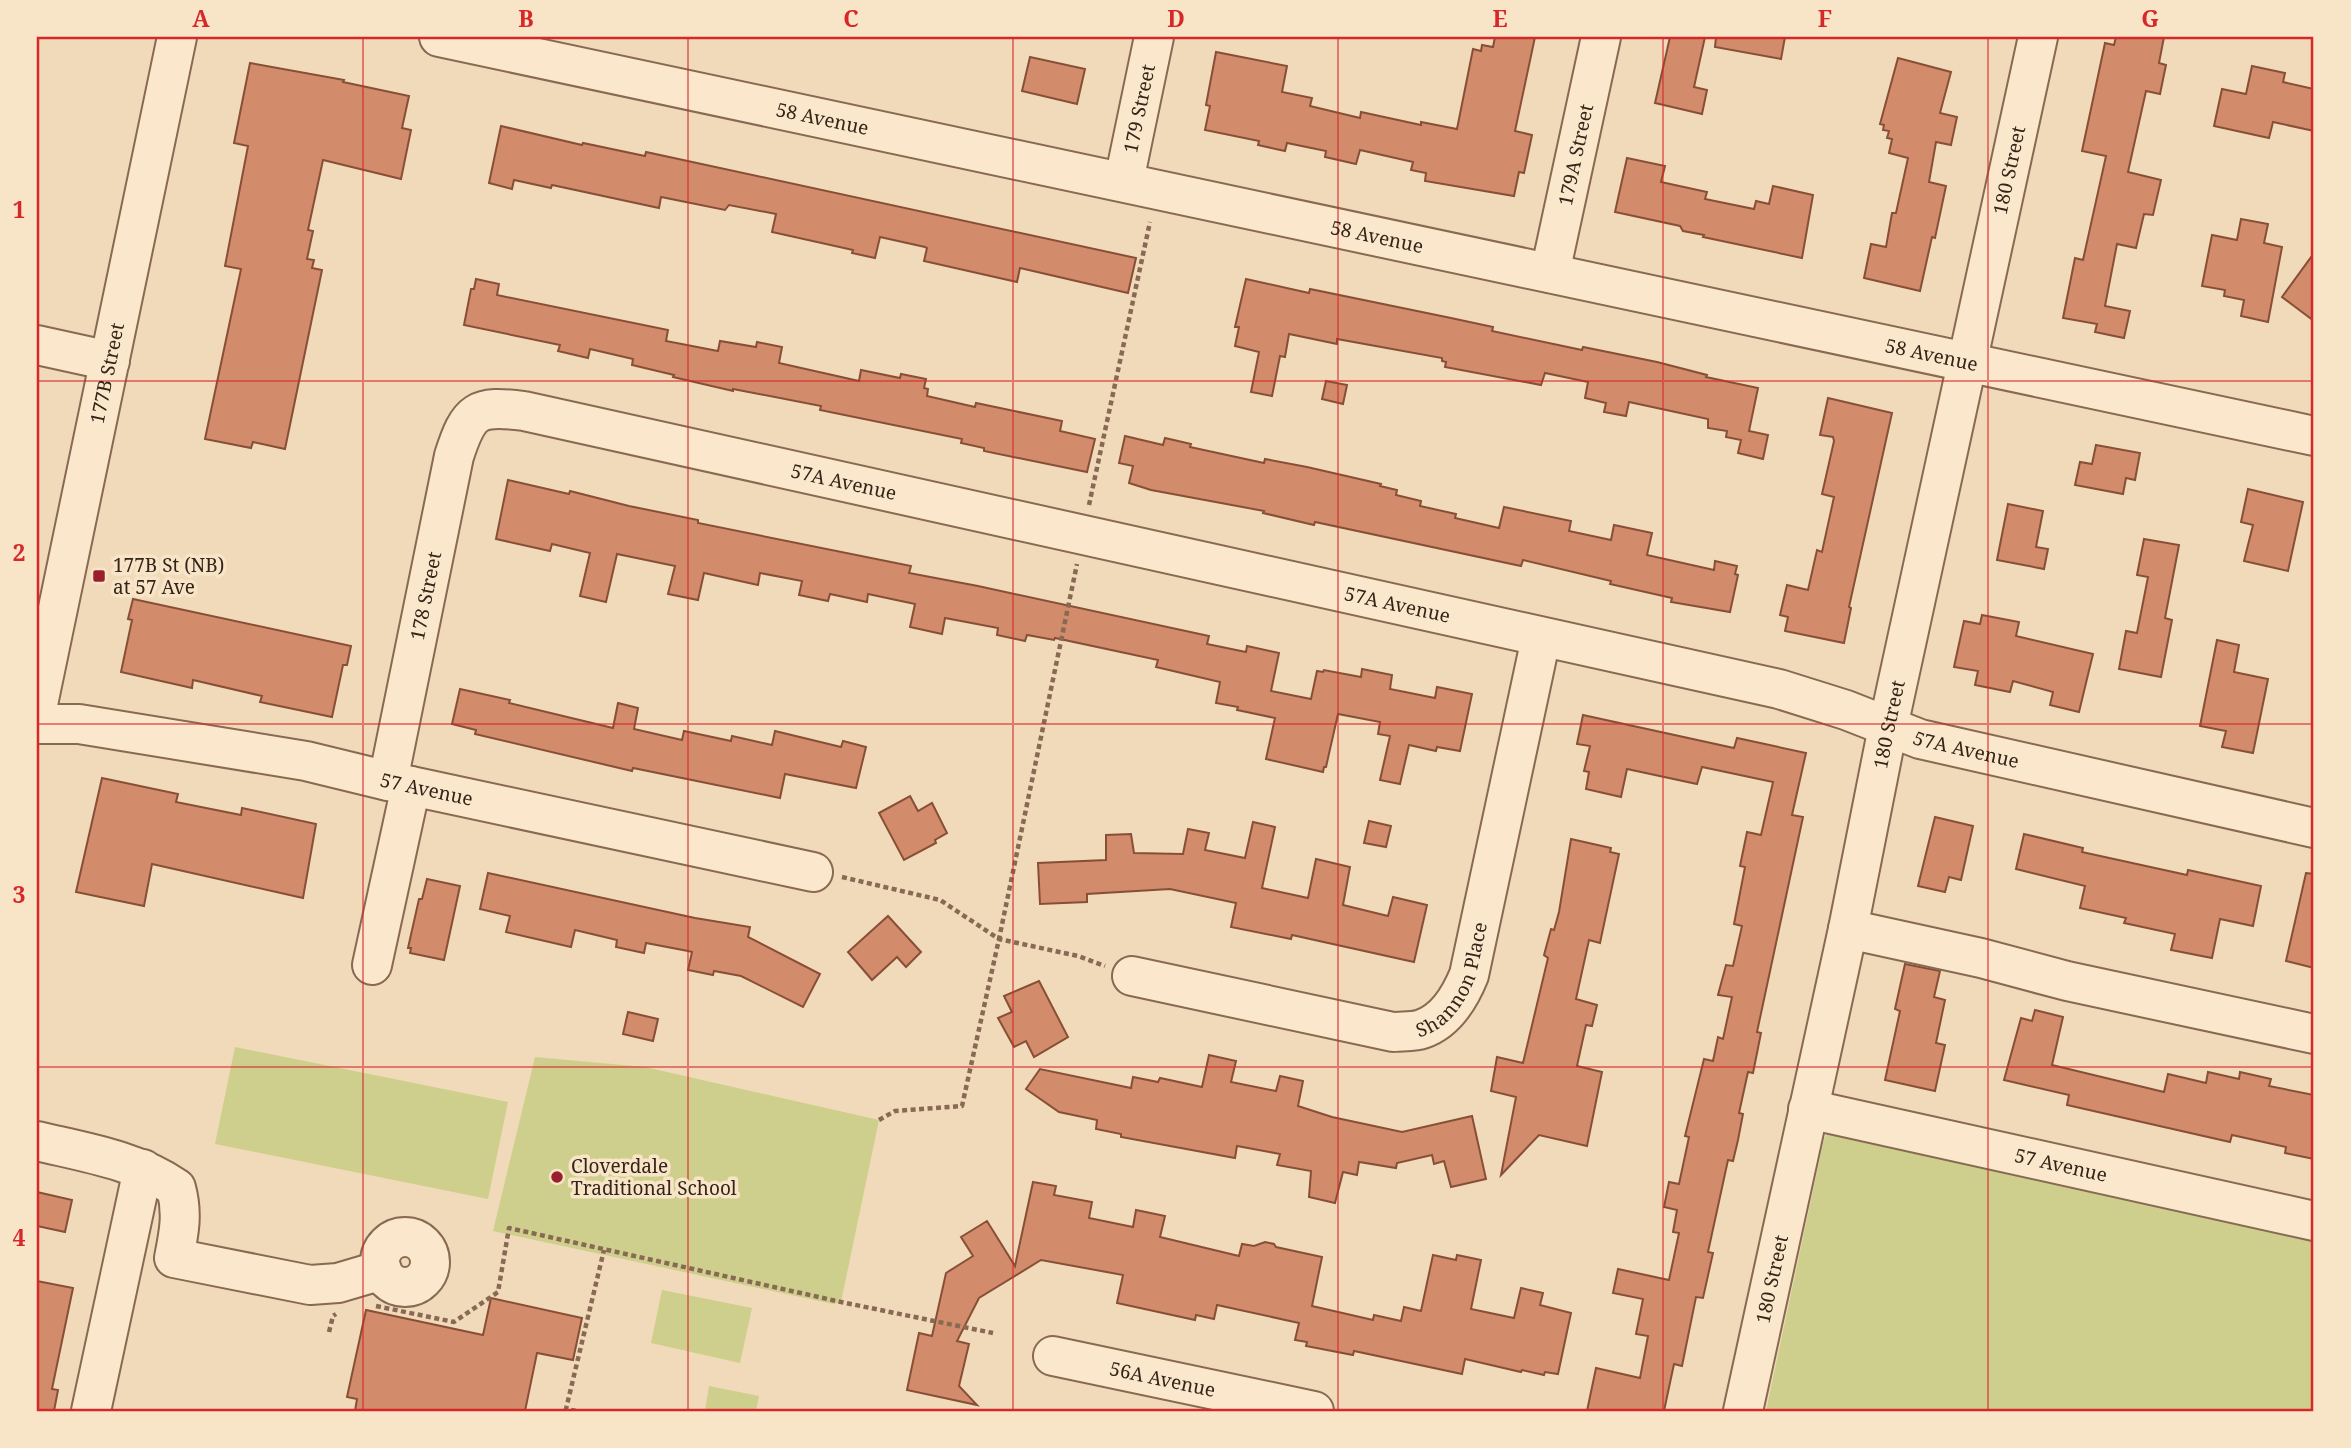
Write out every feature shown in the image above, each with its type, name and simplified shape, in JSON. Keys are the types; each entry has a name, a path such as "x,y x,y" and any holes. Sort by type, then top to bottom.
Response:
{"street":[{"name":"177B Street","path":"37,709 177,37"},
{"name":"58 Avenue","path":"439,37 2314,436"},
{"name":"179 Street","path":"1124,181 1154,37"},
{"name":"179A Street","path":"1550,273 1601,37"},
{"name":"180 Street","path":"1743,1411 2038,37"},
{"path":"37,345 110,360"},
{"name":"57A Avenue","path":"474,414 498,408 524,411 1779,689 1934,742 2314,828"},
{"name":"178 Street","path":"372,965 399,784 454,456 461,436 474,414"},
{"name":"Shannon Place","path":"1132,976 1393,1032 1422,1030 1445,1014 1460,997 1469,975 1541,638"},
{"name":"57 Avenue","path":"37,723 92,726 306,761 399,784 813,872"},
{"path":"1848,929 1981,958 2067,981 2314,1034"},
{"name":"57 Avenue","path":"1808,1109 2314,1221"},
{"path":"37,1141 143,1169 176,1188 181,1222 174,1258 310,1285 338,1283 377,1288"},
{"path":"91,1411 143,1169"},
{"name":"56A Avenue","path":"1053,1356 1314,1411"}],"path":[{"path":"1088,511 1150,222"},
{"path":"879,1120 895,1111 962,1106 1080,553"},
{"path":"813,872 940,900 999,939 1078,956 1132,976"},
{"path":"377,1288 454,1322 498,1292 509,1228 841,1303 993,1333"},
{"path":"576,1411 566,1409 604,1250"},
{"path":"329,1332 333,1316 342,1310"}],"green space":[{"path":"235,1047 508,1102 488,1199 215,1144"},
{"path":"535,1057 645,1067 879,1120 841,1302 833,1304 493,1231"},
{"path":"1830,1129 2314,1229 2314,1411 1766,1411 1824,1139"},
{"path":"662,1290 752,1308 740,1363 651,1343"},
{"path":"709,1386 759,1396 756,1411 705,1411"}],"building":[{"path":"1495,37 1535,37 1515,131 1532,135 1524,173 1519,172 1514,196 1425,181 1426,173 1411,170 1413,162 1360,150 1356,164 1325,157 1326,151 1287,143 1285,151 1258,145 1259,141 1205,130 1210,106 1206,105 1216,52 1287,66 1282,92 1312,98 1310,106 1360,118 1361,112 1421,125 1421,122 1457,129 1473,49 1481,51 1482,45 1493,47"},
{"path":"1670,37 1705,37 1694,87 1707,90 1702,114 1655,103"},
{"path":"1716,37 1785,37 1781,59 1715,47"},
{"path":"2116,37 2164,37 2159,63 2166,65 2160,94 2146,91 2128,172 2161,180 2153,215 2144,214 2136,248 2117,244 2105,306 2130,311 2124,338 2095,332 2097,324 2063,318 2075,258 2083,260 2106,156 2082,151 2105,43 2114,45"},
{"path":"1030,57 1085,69 1077,104 1022,91"},
{"path":"1898,58 1951,72 1940,113 1957,117 1951,145 1936,142 1929,182 1946,186 1920,291 1864,278 1871,244 1886,247 1892,213 1896,213 1908,158 1889,153 1892,139 1887,138 1889,131 1883,130 1884,125 1880,124"},
{"path":"250,63 344,80 343,82 409,96 402,128 411,130 401,179 323,160 308,230 313,231 307,259 314,260 312,268 322,270 285,449 253,442 251,448 205,439 241,269 225,266 248,146 234,143"},
{"path":"2252,66 2285,73 2283,82 2314,89 2314,131 2273,122 2269,138 2214,126 2222,89 2246,94"},
{"path":"501,126 582,145 583,143 645,156 646,152 1136,258 1128,293 1020,268 1017,282 924,261 927,248 880,237 875,258 852,253 853,250 772,232 776,214 729,205 725,210 661,197 659,208 552,185 551,188 514,180 512,189 489,183"},
{"path":"1627,158 1665,166 1661,182 1707,192 1705,199 1754,209 1756,201 1769,204 1773,186 1813,195 1802,258 1703,237 1704,235 1683,231 1680,226 1615,212"},
{"path":"2241,219 2268,224 2264,243 2282,247 2268,322 2241,316 2244,300 2224,296 2225,290 2202,286 2212,235 2237,240"},
{"path":"2314,253 2314,321 2282,297"},
{"path":"476,279 499,284 497,295 668,330 666,341 718,351 720,341 756,347 757,342 782,347 779,363 859,381 861,370 900,378 901,374 926,379 924,388 928,389 927,396 1062,421 1060,431 1095,439 1087,472 984,451 984,448 961,443 962,439 820,410 821,406 733,391 673,377 674,375 632,365 633,359 590,349 588,358 558,351 560,345 464,325 471,289 474,289"},
{"path":"1246,279 1309,293 1310,289 1451,318 1493,327 1492,331 1657,362 1707,375 1706,377 1758,388 1749,431 1768,435 1763,459 1738,453 1741,440 1726,437 1727,431 1708,428 1708,419 1629,402 1626,416 1604,412 1606,403 1585,398 1588,382 1545,373 1541,385 1445,367 1446,362 1442,361 1442,358 1337,339 1337,344 1289,334 1285,357 1280,356 1272,396 1251,392 1259,352 1235,346 1239,327 1235,327"},
{"path":"1326,381 1347,385 1343,404 1322,399"},
{"path":"1828,398 1892,413 1849,607 1851,608 1844,643 1785,631 1788,617 1780,615 1787,585 1808,590 1817,550 1822,552 1834,497 1822,494 1834,441 1833,437 1820,435"},
{"path":"1125,436 1163,445 1165,438 1191,444 1190,447 1264,463 1265,459 1381,484 1380,486 1397,490 1396,495 1421,501 1420,506 1456,514 1455,518 1499,528 1504,507 1571,521 1569,531 1611,540 1614,525 1652,533 1647,555 1714,570 1715,561 1737,566 1735,574 1738,575 1730,612 1671,602 1672,598 1523,560 1521,566 1315,522 1314,525 1263,513 1264,511 1151,490 1129,483 1133,466 1119,463"},
{"path":"2096,445 2140,453 2135,480 2126,478 2123,494 2075,485 2080,462 2092,464"},
{"path":"508,480 569,494 570,491 698,520 698,523 911,566 909,573 1209,636 1207,644 1246,652 1247,646 1279,653 1271,691 1311,699 1317,671 1361,677 1362,669 1392,675 1390,689 1435,698 1437,687 1472,694 1460,751 1437,747 1436,751 1409,745 1400,784 1380,780 1390,736 1378,734 1380,722 1338,714 1323,772 1266,759 1275,718 1216,703 1220,682 1156,667 1158,660 1055,638 1027,635 1025,641 997,635 998,628 945,618 942,634 910,627 915,604 868,594 867,602 830,594 828,601 799,595 802,581 760,573 758,585 704,573 698,600 668,594 675,566 617,554 606,602 580,596 590,553 552,544 550,551 496,539"},
{"path":"2248,489 2303,502 2288,571 2244,561 2253,525 2241,522"},
{"path":"2008,504 2043,511 2036,547 2048,549 2044,569 1997,560"},
{"path":"2144,539 2179,545 2165,618 2172,620 2161,677 2119,669 2126,631 2137,633 2148,577 2137,575"},
{"path":"133,599 351,646 347,665 343,665 332,717 260,702 262,696 193,680 192,688 121,672 132,620 128,619"},
{"path":"1982,615 2019,622 2016,636 2093,654 2079,712 2050,705 2053,692 2013,681 2010,692 1975,685 1978,671 1954,667 1964,621 1980,624"},
{"path":"2217,640 2239,645 2234,672 2268,679 2253,753 2222,747 2226,731 2200,726"},
{"path":"460,689 613,728 618,703 638,708 634,729 682,740 684,731 731,741 732,736 772,745 775,731 841,747 843,741 866,747 856,788 785,774 780,798 633,768 632,771 475,734 476,730 452,724"},
{"path":"1583,715 1734,748 1737,738 1806,753 1792,815 1803,817 1757,1032 1761,1033 1753,1073 1748,1072 1733,1161 1728,1160 1708,1252 1713,1253 1703,1298 1696,1297 1682,1366 1674,1364 1664,1411 1587,1411 1596,1368 1640,1378 1648,1336 1636,1334 1643,1299 1613,1293 1618,1269 1669,1280 1679,1233 1673,1232 1677,1210 1664,1207 1669,1182 1679,1184 1689,1137 1685,1136 1704,1059 1713,1061 1718,1037 1723,1039 1732,997 1718,995 1726,965 1733,966 1742,926 1734,924 1745,867 1740,866 1747,832 1761,835 1773,782 1702,767 1697,784 1627,769 1621,797 1586,789 1589,772 1584,771 1590,746 1577,744"},
{"path":"102,778 178,794 176,802 241,815 242,808 316,824 303,898 152,864 144,906 76,892"},
{"path":"910,796 918,811 932,803 947,833 935,840 936,843 904,860 879,813"},
{"path":"1935,817 1973,826 1961,880 1949,877 1945,892 1918,886"},
{"path":"1369,821 1391,826 1386,847 1364,843"},
{"path":"1253,822 1275,827 1262,888 1308,898 1316,859 1350,867 1343,905 1388,916 1393,897 1427,905 1414,962 1292,935 1291,939 1231,927 1236,903 1170,889 1087,894 1087,902 1040,904 1038,863 1106,860 1106,835 1131,834 1134,853 1183,854 1188,829 1209,833 1205,850 1245,858"},
{"path":"2024,834 2083,848 2082,852 2187,875 2188,870 2261,886 2253,926 2220,919 2212,958 2171,950 2175,934 2124,923 2126,918 2080,908 2085,886 2016,869"},
{"path":"1571,839 1611,848 1610,852 1619,854 1600,943 1589,940 1576,999 1597,1005 1592,1026 1586,1025 1577,1066 1602,1072 1587,1146 1539,1135 1501,1175 1516,1097 1491,1091 1497,1057 1523,1063 1548,958 1544,955 1559,912"},
{"path":"488,873 695,918 750,927 748,937 820,974 803,1007 741,976 714,971 713,975 688,970 692,952 646,943 644,953 616,947 617,940 575,930 571,947 506,932 510,916 480,909"},
{"path":"2306,873 2314,874 2314,968 2286,961"},
{"path":"427,879 460,886 444,960 410,953 411,948 408,948 419,899 422,899"},
{"path":"888,916 921,952 906,967 897,957 872,980 848,952"},
{"path":"1905,964 1940,971 1934,997 1945,1000 1936,1043 1945,1045 1935,1091 1885,1080 1900,1011 1895,1009"},
{"path":"1039,981 1068,1037 1034,1057 1026,1041 1014,1047 998,1018 1012,1012 1004,996"},
{"path":"2035,1010 2063,1017 2052,1065 2164,1092 2168,1074 2206,1083 2208,1072 2239,1079 2240,1072 2271,1079 2269,1086 2314,1095 2314,1159 2285,1153 2286,1147 2232,1135 2230,1142 2067,1105 2069,1095 2004,1080 2021,1018 2032,1021"},
{"path":"628,1012 658,1019 653,1041 623,1034"},
{"path":"1209,1055 1236,1061 1231,1082 1276,1091 1280,1076 1303,1081 1298,1106 1332,1117 1402,1132 1472,1116 1486,1179 1451,1187 1444,1161 1434,1164 1432,1155 1397,1163 1396,1168 1359,1162 1357,1175 1343,1172 1335,1203 1309,1197 1311,1171 1277,1165 1280,1154 1237,1146 1235,1158 1121,1137 1121,1134 1096,1129 1097,1120 1059,1112 1026,1089 1040,1069 1131,1088 1133,1077 1158,1082 1160,1078 1202,1087"},
{"path":"1033,1182 1056,1186 1054,1195 1092,1202 1089,1218 1133,1227 1136,1210 1165,1216 1160,1237 1239,1256 1242,1244 1254,1246 1265,1242 1322,1257 1312,1306 1373,1320 1374,1315 1401,1321 1404,1307 1421,1311 1433,1255 1456,1260 1457,1255 1481,1260 1471,1309 1514,1318 1521,1288 1543,1293 1540,1305 1571,1313 1558,1374 1521,1372 1465,1359 1462,1374 1354,1351 1353,1355 1306,1346 1307,1342 1295,1340 1299,1323 1217,1305 1214,1319 1196,1315 1195,1320 1117,1303 1123,1275 1041,1260 979,1298 957,1341 969,1344 959,1386 977,1405 907,1390 919,1333 932,1336 946,1273 973,1256 961,1237 987,1221 1015,1266"},
{"path":"37,1192 72,1200 65,1232 37,1226"},
{"path":"37,1281 73,1288 52,1389 58,1390 54,1411 37,1411"},
{"path":"491,1298 582,1318 573,1360 537,1353 525,1411 355,1411 357,1399 347,1397 366,1310 483,1335"}],"place":[{"name":"177B St (NB) at 57 Ave","path":"99,576"},
{"name":"Cloverdale Traditional School","path":"557,1177"}]}
